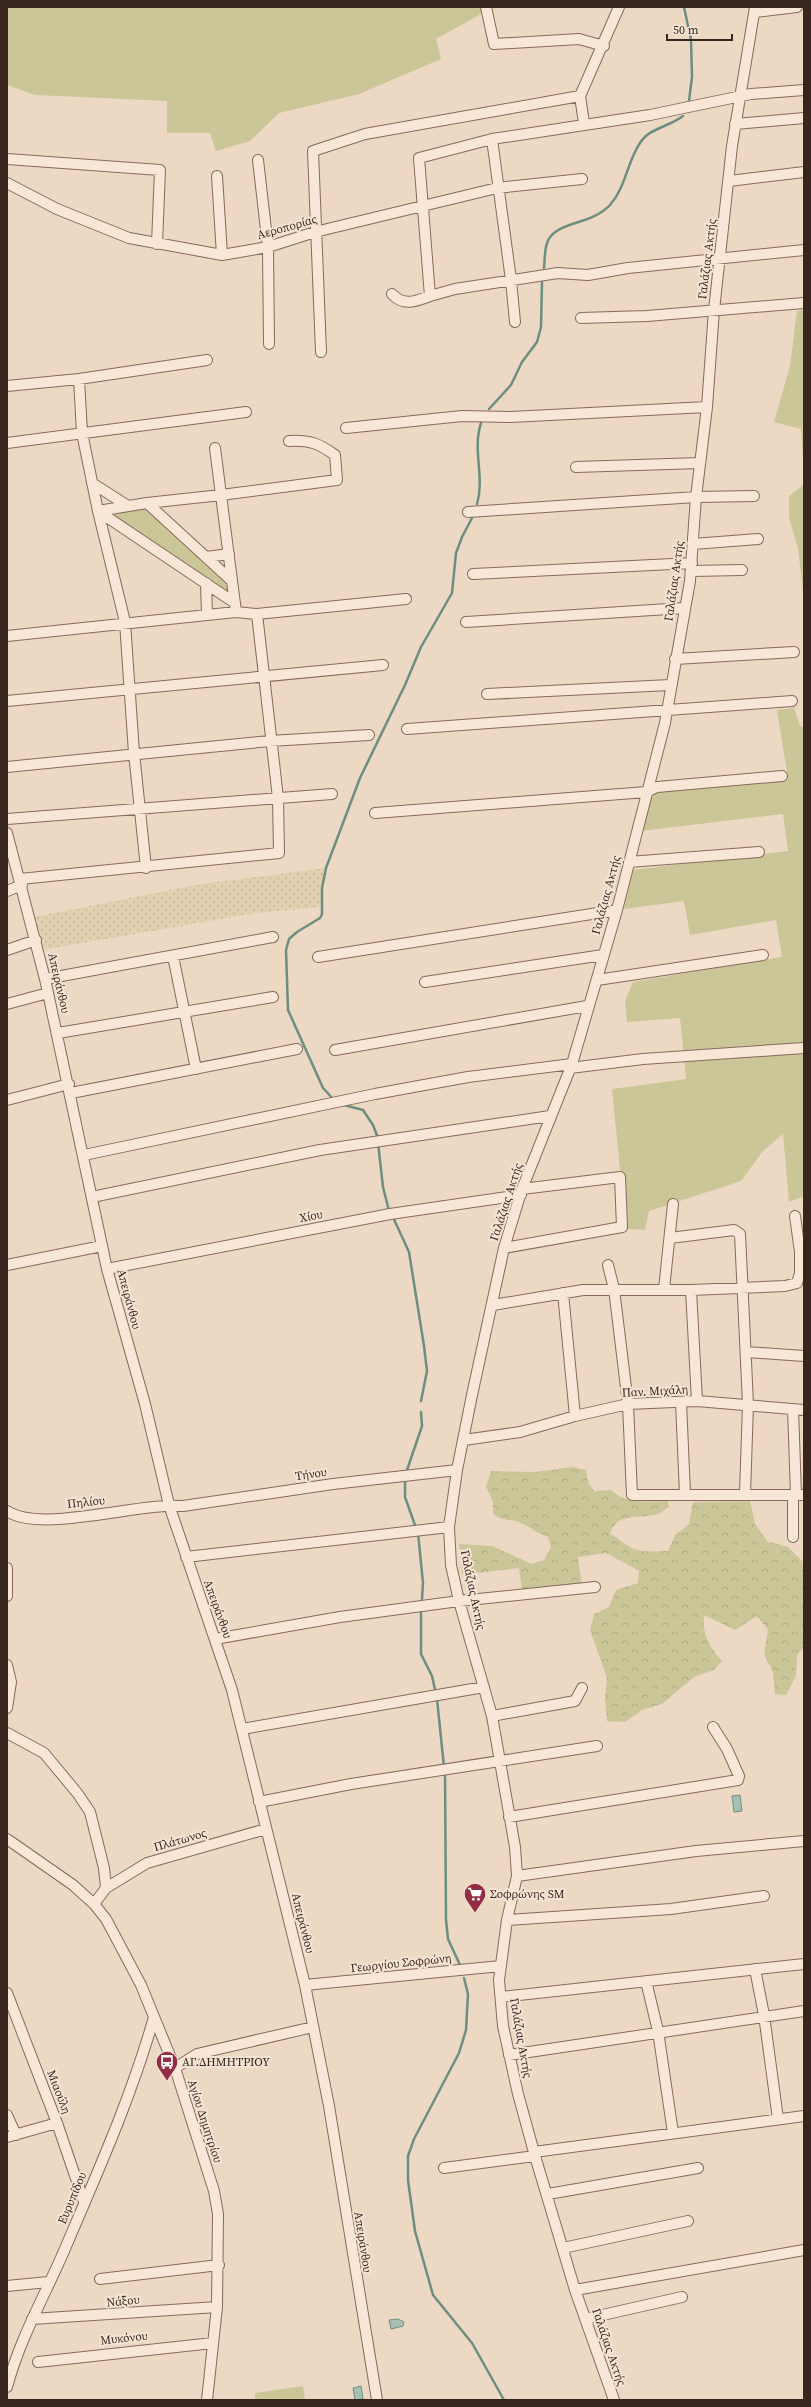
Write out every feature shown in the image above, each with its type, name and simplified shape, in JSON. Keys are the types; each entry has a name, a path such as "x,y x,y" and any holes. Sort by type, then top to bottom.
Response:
{"street":[{"path":"486,7 494,44 579,39 604,46"},
{"path":"584,123 580,96 604,46 619,7"},
{"path":"755,9 797,7"},
{"name":"Γαλάζιας Ακτής","path":"614,2400 585,2319 548,2194 534,2154 509,2055 501,1997 500,1966 507,1920 517,1876 515,1847 492,1716 459,1601 451,1565 449,1527 457,1470 504,1248 521,1192 571,1066 587,1006 597,980 617,910 666,711 691,567 696,497 707,407 714,310 735,124 755,9"},
{"path":"430,296 419,158 492,139 584,123 650,115 739,97 804,90"},
{"path":"321,352 315,232 313,151 365,134 580,96"},
{"path":"735,124 804,118"},
{"path":"492,139 497,188 511,280 515,322"},
{"path":"7,159 160,170 157,244"},
{"path":"258,160 268,247 268,344"},
{"path":"729,181 804,172"},
{"path":"217,176 222,255"},
{"name":"Αεροπορίας","path":"7,183 28,196 93,225 129,238 222,255 268,247 315,232 497,188 582,179"},
{"path":"392,294 398,300 409,303 430,296 511,280 558,273 588,275 628,268 804,250"},
{"path":"581,318 647,316 804,303"},
{"path":"7,386 79,379 207,360"},
{"path":"79,379 82,433 98,511 125,622 134,753 146,868"},
{"path":"346,428 462,416 511,417 707,407"},
{"path":"7,443 246,412"},
{"path":"98,511 147,503 337,480 335,454 322,446 306,440 290,441"},
{"path":"215,448 236,608"},
{"path":"576,467 700,463"},
{"path":"92,483 128,506"},
{"path":"468,512 696,497 754,496"},
{"path":"147,503 232,581"},
{"path":"98,511 206,583 236,608 258,614 406,599"},
{"path":"104,534 124,528"},
{"path":"693,544 758,539"},
{"path":"206,557 229,554"},
{"path":"473,574 691,567 742,570"},
{"path":"206,583 207,615"},
{"path":"7,636 125,622 207,615 236,608"},
{"path":"466,622 684,608"},
{"path":"7,891 21,882 278,853 278,798 270,741 258,614"},
{"path":"675,659 794,652"},
{"path":"7,701 130,688 265,677 383,665"},
{"path":"487,694 670,685"},
{"path":"407,729 792,701"},
{"path":"7,767 134,753 270,741 369,735"},
{"path":"374,813 646,792 657,787 782,776"},
{"path":"7,819 332,794"},
{"name":"Απειράνθου","path":"7,833 46,979 107,1269 145,1404 169,1504 232,1690 304,1985 329,2106 376,2400"},
{"path":"629,862 759,852"},
{"path":"318,957 617,910"},
{"path":"46,979 273,937"},
{"path":"7,950 36,940"},
{"path":"424,982 603,955"},
{"path":"597,980 763,955"},
{"path":"173,956 186,1012 196,1069"},
{"path":"7,1004 48,993"},
{"path":"58,1032 273,997"},
{"path":"335,1050 587,1006"},
{"path":"84,1155 375,1094 468,1077 643,1059 804,1048"},
{"path":"7,1100 70,1088 196,1069 297,1049"},
{"path":"92,1197 320,1150 550,1116"},
{"name":"Χίου","path":"107,1269 390,1214 620,1177 622,1227 504,1248"},
{"path":"664,1289 674,1204"},
{"path":"493,1305 563,1293 614,1289 691,1290 785,1286 797,1282 800,1274 802,1252 795,1216"},
{"path":"670,1238 738,1231 740,1234 748,1404 745,1494"},
{"path":"7,1265 102,1246"},
{"path":"608,1265 614,1289 628,1404 632,1495 798,1495"},
{"path":"691,1290 696,1401"},
{"path":"563,1293 575,1416"},
{"path":"746,1352 804,1356"},
{"name":"Παν. Μιχάλη","path":"464,1440 520,1432 575,1416 628,1404 696,1401 748,1404 804,1410"},
{"path":"681,1402 685,1494"},
{"path":"793,1409 798,1495 793,1537"},
{"name":"Τήνου","path":"169,1504 183,1506 333,1484 457,1470"},
{"name":"Πηλίου","path":"7,1511 21,1518 33,1519 92,1515 169,1504"},
{"path":"186,1557 449,1527"},
{"path":"7,1568 7,1596"},
{"path":"215,1639 340,1617 459,1601 595,1587"},
{"path":"7,1665 11,1682 7,1708"},
{"path":"242,1730 484,1687"},
{"path":"492,1716 575,1701 582,1688"},
{"path":"510,1817 738,1780 739,1776 727,1749 712,1727"},
{"path":"7,1734 44,1753 90,1812 98,1841 106,1888 94,1904"},
{"path":"259,1802 351,1784 597,1746"},
{"name":"Πλάτωνος","path":"106,1888 147,1864 266,1829"},
{"name":"Αγίου Δημητρίου","path":"7,1839 73,1885 94,1904 118,1937 154,2017 174,2068 214,2191 218,2214 219,2265 207,2400"},
{"path":"517,1876 696,1851 804,1841"},
{"path":"507,1920 671,1909 764,1896"},
{"path":"501,1997 804,1964"},
{"name":"Γεωργίου Σοφρώνη","path":"304,1985 500,1966"},
{"path":"755,1970 764,2015 778,2119"},
{"path":"646,1981 658,2031 673,2133"},
{"name":"Μιαούλη","path":"7,1993 57,2123 84,2202"},
{"path":"509,2055 764,2015 804,2011"},
{"name":"Ευρυπίδου","path":"7,2386 14,2361 32,2319 112,2143 145,2053 154,2017"},
{"path":"174,2068 198,2054 313,2027"},
{"path":"7,2115 11,2136 57,2123"},
{"path":"444,2168 673,2133 804,2116"},
{"path":"548,2194 698,2168"},
{"path":"563,2248 688,2222"},
{"path":"576,2290 804,2250"},
{"path":"100,2280 219,2265"},
{"path":"7,2286 48,2282"},
{"path":"585,2319 682,2297"},
{"name":"Νάξου","path":"32,2319 216,2307"},
{"name":"Μυκόνου","path":"38,2362 213,2342"}],"shaded area":[{"path":"326,868 321,907 256,913 42,950 34,917 201,884"},
{"path":"740,1795 742,1811 734,1812 732,1796"},
{"path":"398,2319 404,2322 403,2326 391,2329 389,2320"},
{"path":"361,2386 363,2399 355,2400 353,2388"}],"green space":[{"path":"7,7 481,7 481,14 436,39 441,59 359,94 279,113 250,141 216,151 210,133 167,133 167,101 35,95 7,85"},
{"path":"804,310 804,475 801,429 774,422 790,366 797,311"},
{"path":"804,484 804,599 798,549 789,517 789,496"},
{"path":"145,507 229,583 230,595 107,512"},
{"path":"794,708 800,726 804,726 804,1196 789,1202 783,1134 763,1151 741,1181 649,1211 645,1230 626,1229 612,1089 686,1079 680,1018 627,1022 625,1001 633,982 782,957 776,920 690,935 684,901 624,909 633,870 788,851 783,814 641,831 653,795 661,791 788,779 777,710"},
{"path":"573,1467 586,1470 588,1482 594,1491 611,1490 624,1498 638,1501 668,1501 669,1507 659,1513 623,1519 613,1527 610,1534 631,1548 638,1550 668,1551 675,1535 689,1524 693,1502 750,1501 755,1524 767,1541 788,1547 804,1563 804,1647 797,1655 796,1676 786,1695 775,1694 773,1672 764,1654 768,1630 757,1616 735,1630 704,1615 704,1629 707,1640 722,1661 714,1670 694,1677 662,1704 642,1710 625,1722 607,1721 605,1699 607,1678 590,1630 594,1614 609,1607 616,1590 638,1583 639,1571 606,1553 578,1557 582,1586 522,1591 519,1568 462,1575 459,1544 492,1546 532,1564 544,1560 551,1547 548,1537 519,1522 500,1518 493,1514 493,1502 486,1487 491,1471 535,1472"},
{"path":"303,2386 305,2400 255,2400 255,2393"}],"waterway":[{"path":"684,7 691,40 692,77 689,101"},
{"path":"544,268 546,247 551,236 563,228 595,216 610,205 620,190 632,158 644,138 683,116"},
{"path":"489,409 511,385 522,362 537,342 541,327 542,282"},
{"path":"477,504 480,484 478,443 481,423"},
{"path":"334,1100 323,1088 288,1010 286,950 289,939 297,932 320,918 322,914 322,888 326,868 360,778 405,685 421,647 452,593 456,553 472,518"},
{"path":"344,1105 363,1110 373,1125 378,1138"},
{"path":"378,1143 383,1187 389,1211"},
{"path":"392,1215 409,1252 424,1346 427,1371 421,1401"},
{"path":"406,1473 422,1426 421,1412"},
{"path":"405,1478 405,1497 416,1528"},
{"path":"418,1533 423,1583 422,1599"},
{"path":"421,1613 421,1654 432,1676 436,1694"},
{"path":"437,1699 444,1767"},
{"path":"445,1772 446,1920 448,1939 460,1965"},
{"path":"464,1978 468,1994 466,2030 459,2053 414,2139 408,2156 408,2180 415,2231 433,2295 472,2343 504,2400"}],"place":[{"name":"Σοφρώνης SM","path":"475,1914"},
{"name":"ΑΓ.ΔΗΜΗΤΡΙΟΥ","path":"167,2082"}]}
